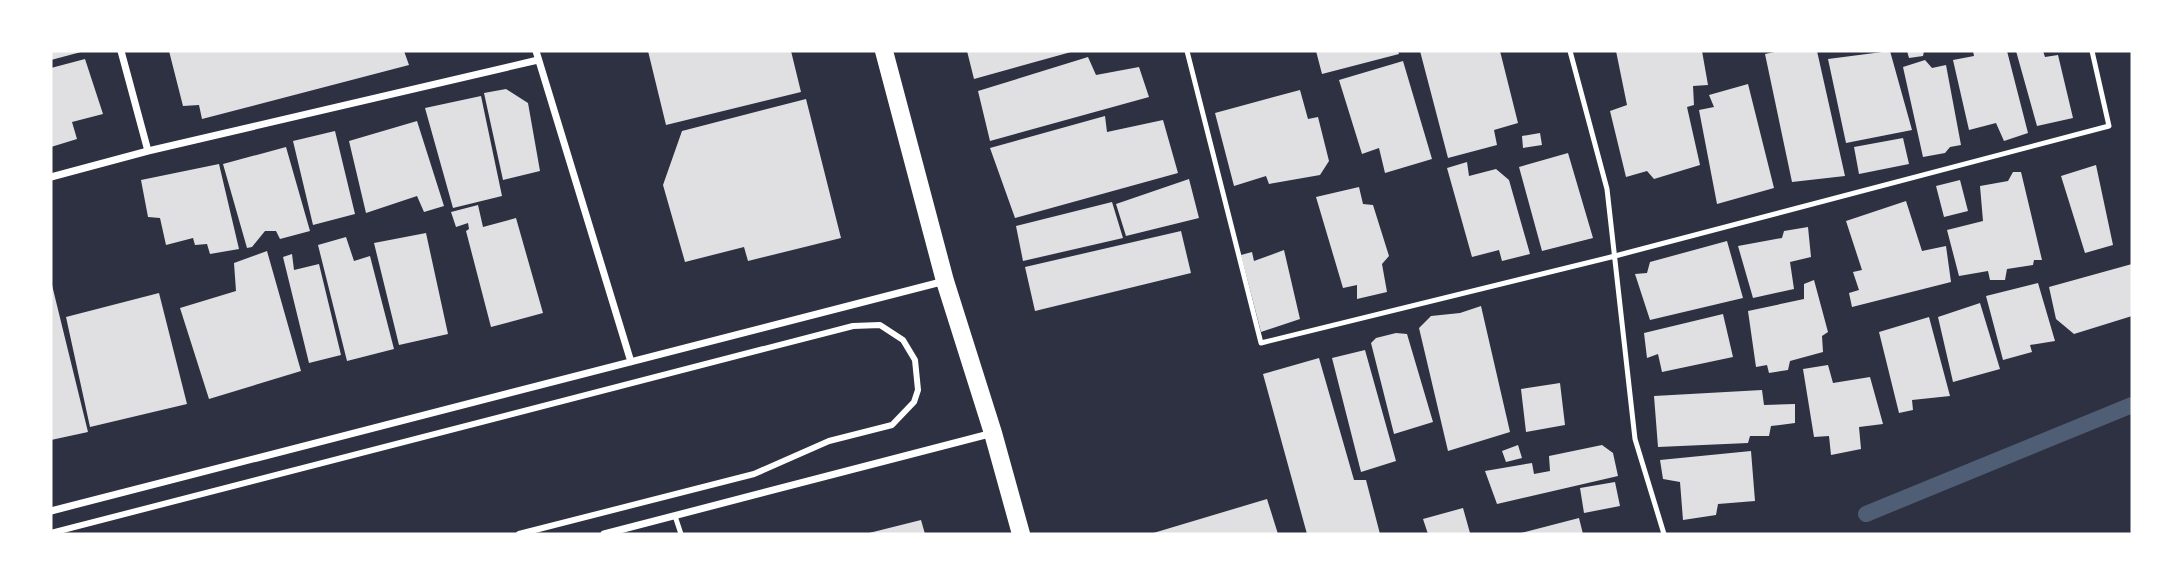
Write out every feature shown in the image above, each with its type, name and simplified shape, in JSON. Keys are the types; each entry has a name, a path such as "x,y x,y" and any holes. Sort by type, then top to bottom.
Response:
{"main road":[{"path":"884,51 945,281 993,433 1021,534"}],"street":[{"path":"121,51 148,151"},
{"path":"536,51 631,362"},
{"path":"51,177 148,151 538,60"},
{"path":"51,511 945,281"},
{"path":"51,533 853,326 880,325 888,329 903,340 915,360 918,390 910,408 892,425 829,441 754,474 519,534"},
{"path":"604,534 993,433"}],"lane":[{"path":"1187,51 1261,343 1615,256 2109,126 2092,51"},
{"path":"1570,51 1607,189 1635,439 1664,534"},
{"path":"675,516 681,534"}],"building":[{"path":"51,51 81,51 81,52 51,60"},
{"path":"169,51 404,51 409,65 202,119 199,105 183,106"},
{"path":"648,51 791,51 801,92 666,125"},
{"path":"967,51 1071,51 1071,52 974,79"},
{"path":"1316,51 1398,51 1399,54 1322,74"},
{"path":"1420,51 1500,51 1518,123 1494,130 1497,145 1448,158"},
{"path":"1616,51 1702,51 1708,85 1693,86 1694,105 1687,107 1700,165 1654,179 1647,171 1626,177 1610,111 1627,105"},
{"path":"1779,51 1817,51 1845,176 1792,182 1765,54"},
{"path":"1890,51 1912,130 1846,143 1828,59"},
{"path":"1907,51 1924,51 1923,56 1909,58"},
{"path":"1973,51 2007,51 2028,133 2004,141 1996,123 1969,130 1953,60 1974,56"},
{"path":"2016,51 2043,51 2045,57 2058,55 2073,118 2037,126"},
{"path":"1088,57 1096,75 1139,67 1149,97 990,141 978,91"},
{"path":"85,59 103,114 72,122 77,139 51,147 51,68"},
{"path":"1925,60 1932,68 1946,65 1961,145 1950,147 1945,153 1923,157 1903,67"},
{"path":"1403,61 1432,159 1385,173 1379,148 1362,154 1339,80"},
{"path":"1748,84 1774,188 1717,204 1699,110 1714,107 1709,95"},
{"path":"506,89 528,103 540,171 503,180 484,93"},
{"path":"1300,90 1308,119 1318,117 1329,161 1320,175 1269,184 1266,176 1234,186 1215,113"},
{"path":"481,96 502,196 453,208 425,108"},
{"path":"806,99 841,238 748,261 744,247 685,262 663,185 682,131"},
{"path":"1105,116 1107,132 1163,120 1178,173 1015,218 990,148"},
{"path":"417,121 444,206 424,212 417,196 366,213 349,141"},
{"path":"335,131 355,214 313,225 293,141"},
{"path":"1540,133 1542,145 1523,148 1522,136"},
{"path":"1903,138 1909,164 1859,174 1854,147"},
{"path":"286,147 310,231 280,239 276,231 265,231 252,247 247,248 223,164"},
{"path":"1568,153 1593,238 1542,251 1519,167"},
{"path":"1467,162 1469,176 1496,169 1509,180 1530,254 1502,261 1499,250 1472,257 1447,168"},
{"path":"219,164 239,249 210,254 207,244 195,245 193,238 166,245 160,218 148,217 141,180"},
{"path":"2096,165 2113,245 2085,253 2061,176"},
{"path":"2013,172 2021,172 2042,260 2034,260 2033,265 2007,269 2005,280 1990,280 1988,271 1959,276 1947,230 1983,221 1980,186 2008,181"},
{"path":"1189,179 1199,218 1126,236 1116,204"},
{"path":"1960,180 1968,211 1944,217 1936,186"},
{"path":"1359,187 1363,204 1373,205 1389,256 1382,264 1387,292 1357,299 1357,285 1343,288 1316,197"},
{"path":"1906,201 1922,251 1946,246 1951,282 1852,307 1849,293 1859,290 1853,272 1862,270 1846,221"},
{"path":"1112,202 1123,238 1023,261 1016,226"},
{"path":"478,205 483,227 516,218 543,313 491,327 466,231 469,229 468,223 456,227 451,212"},
{"path":"1808,227 1811,257 1790,262 1794,289 1753,298 1738,246 1782,238 1784,231"},
{"path":"1181,231 1191,273 1035,311 1025,267"},
{"path":"426,233 448,334 399,345 374,243"},
{"path":"346,237 354,261 370,256 394,349 347,361 318,245"},
{"path":"1727,241 1743,298 1650,320 1635,274 1647,273 1650,262"},
{"path":"1284,250 1300,319 1261,332 1241,255 1252,252 1254,261"},
{"path":"267,251 301,371 209,399 180,308 236,291 234,263"},
{"path":"292,254 294,270 319,264 341,355 309,363 283,257"},
{"path":"2132,264 2132,316 2074,334 2056,319 2049,287"},
{"path":"1814,280 1828,332 1822,336 1823,352 1790,361 1788,370 1769,373 1767,365 1756,367 1748,311 1804,299 1804,284"},
{"path":"51,281 88,432 51,440"},
{"path":"2038,283 2055,341 2030,345 2032,352 2003,360 1986,296"},
{"path":"159,293 187,404 90,427 66,317"},
{"path":"1980,303 2000,369 1953,382 1938,317"},
{"path":"1481,306 1510,432 1448,451 1419,328 1431,316 1460,313"},
{"path":"1723,314 1733,357 1662,372 1658,354 1647,358 1644,333"},
{"path":"1929,317 1950,396 1912,400 1913,410 1899,413 1879,332"},
{"path":"1396,333 1407,334 1433,422 1394,434 1371,343 1376,338"},
{"path":"1365,350 1396,461 1361,472 1332,358"},
{"path":"1319,358 1354,480 1366,480 1380,534 1307,534 1263,374"},
{"path":"1828,365 1833,383 1870,377 1883,424 1859,427 1861,449 1831,455 1829,436 1814,437 1803,369"},
{"path":"1560,383 1565,425 1526,432 1521,389"},
{"path":"1762,390 1764,405 1795,404 1795,423 1771,426 1769,436 1750,436 1748,443 1658,447 1654,396"},
{"path":"1518,445 1522,458 1506,462 1502,451"},
{"path":"1602,445 1613,453 1618,476 1497,504 1485,471 1532,463 1534,474 1550,471 1549,456"},
{"path":"1751,451 1755,501 1718,504 1716,515 1683,520 1680,482 1663,479 1660,460"},
{"path":"1615,482 1620,506 1584,513 1580,488"},
{"path":"1267,499 1278,534 1150,534"},
{"path":"1463,508 1470,533 1428,534 1423,519"},
{"path":"1579,518 1583,534 1521,534 1521,533"},
{"path":"921,520 925,534 869,534 869,533"}],"waterway":[{"path":"1866,514 2132,405"}]}
